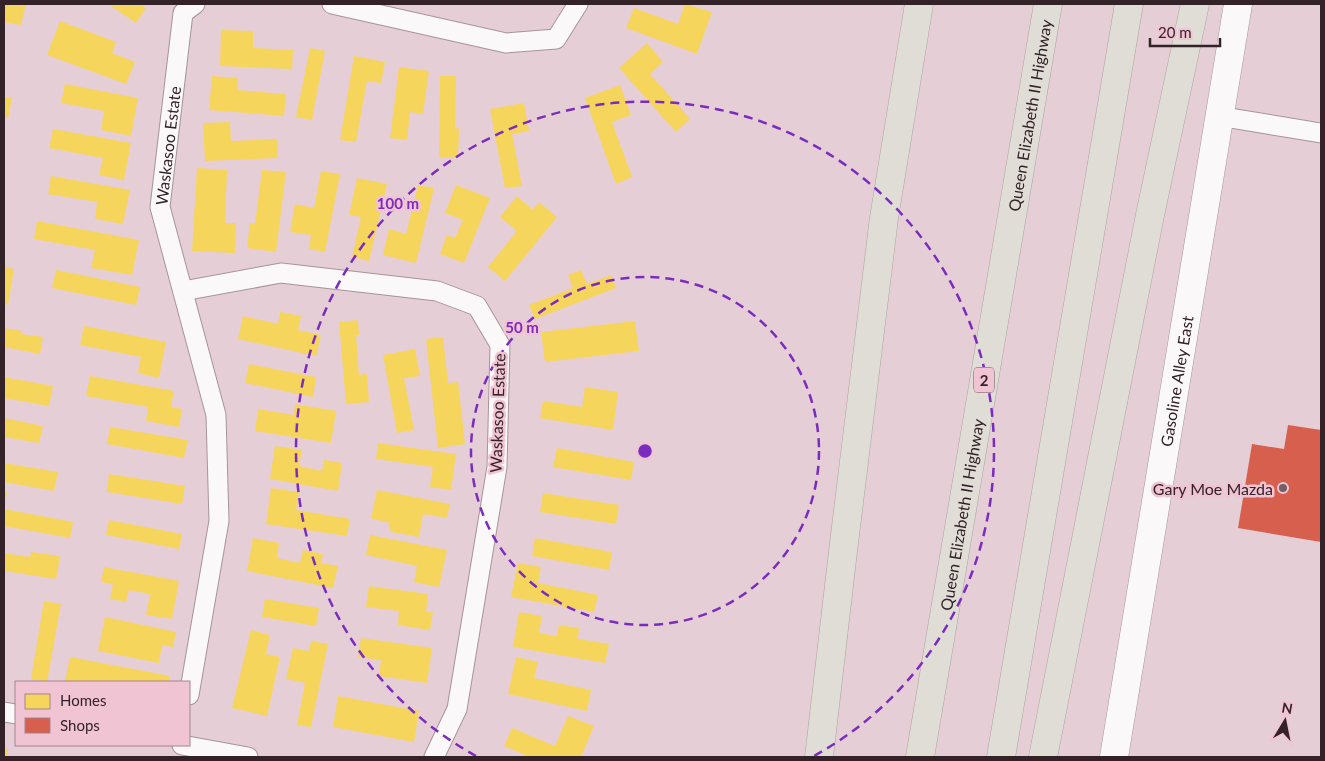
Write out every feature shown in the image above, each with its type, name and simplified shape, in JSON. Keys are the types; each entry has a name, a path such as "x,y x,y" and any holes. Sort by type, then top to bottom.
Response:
{"highway":[{"path":"819,757 884,218 919,4"},
{"name":"Queen Elizabeth II Highway","path":"920,757 1048,4"},
{"path":"1001,757 1129,4"},
{"path":"1043,757 1148,224 1195,4"},
{"path":"802,757 844,543"}],"street":[{"name":"Waskasoo Estate","path":"190,689 219,521 216,415 160,207 183,13 195,4"},
{"path":"332,4 506,43 556,39 578,4"},
{"name":"Gasoline Alley East","path":"1114,757 1218,116 1238,4"},
{"path":"1218,116 1321,133"},
{"name":"Waskasoo Estate","path":"183,291 281,273 437,291 477,306 500,345 497,468 457,709 434,757"},
{"path":"187,746 248,757"}],"building: Homes":[{"path":"4,4 26,4 21,25 4,22"},
{"path":"108,4 140,4 146,8 136,23"},
{"path":"685,4 712,12 697,54 626,28 634,8 678,24"},
{"path":"60,21 116,42 112,53 135,62 126,84 47,55"},
{"path":"221,30 253,31 253,48 293,50 292,69 220,66"},
{"path":"647,43 663,62 650,74 690,119 676,132 619,68"},
{"path":"310,48 325,51 312,120 296,117"},
{"path":"354,56 385,62 381,83 367,81 356,142 340,140"},
{"path":"399,67 429,71 423,114 410,112 407,140 390,138"},
{"path":"212,76 238,78 237,90 286,94 284,116 209,110"},
{"path":"440,76 456,76 455,129 459,128 458,158 439,158"},
{"path":"65,84 138,98 131,136 101,130 104,111 61,103"},
{"path":"620,85 631,115 612,122 632,177 616,184 585,98"},
{"path":"4,97 12,98 8,118 4,117"},
{"path":"524,103 529,131 512,134 522,186 505,188 490,109"},
{"path":"230,122 231,141 277,139 278,158 205,161 203,123"},
{"path":"53,129 131,143 124,180 99,175 103,158 49,148"},
{"path":"197,168 227,170 225,223 236,223 235,253 192,251"},
{"path":"262,170 286,172 276,252 247,248 250,223 255,224"},
{"path":"321,171 340,174 325,252 309,249 311,235 290,232 295,204 314,208"},
{"path":"51,176 130,190 123,224 95,219 97,202 48,194"},
{"path":"357,178 387,184 369,261 352,257 361,217 349,215"},
{"path":"418,185 434,188 416,263 383,255 389,229 406,234"},
{"path":"456,185 490,198 464,263 440,254 447,235 455,238 463,220 445,213"},
{"path":"517,196 533,210 539,202 557,217 505,281 488,267 517,231 500,217"},
{"path":"37,221 139,240 132,275 91,268 95,250 34,239"},
{"path":"4,267 14,269 8,305 4,304"},
{"path":"56,270 140,287 136,305 52,288"},
{"path":"581,270 587,284 611,275 616,288 535,319 529,305 573,288 568,275"},
{"path":"280,312 301,316 298,330 321,335 316,356 238,339 243,316 278,324"},
{"path":"358,320 359,335 356,335 359,375 367,374 369,402 346,404 339,322"},
{"path":"635,321 639,351 545,362 541,332"},
{"path":"84,326 166,342 159,378 138,373 141,357 80,345"},
{"path":"4,328 22,331 21,334 43,337 40,354 4,347"},
{"path":"443,337 448,383 458,382 465,444 438,448 426,339"},
{"path":"415,349 420,376 404,378 414,430 397,433 383,355"},
{"path":"249,364 316,377 313,397 245,383"},
{"path":"90,376 174,391 171,407 182,409 179,427 146,421 148,407 86,396"},
{"path":"4,377 53,386 49,406 4,398"},
{"path":"585,387 618,392 613,430 540,418 543,401 582,407"},
{"path":"295,404 336,411 331,443 255,431 258,409 294,415"},
{"path":"4,418 43,426 39,443 4,437"},
{"path":"110,427 188,440 184,458 107,444"},
{"path":"378,443 456,454 451,490 430,487 433,467 376,459"},
{"path":"275,446 302,450 299,466 322,471 324,460 342,463 338,491 270,479"},
{"path":"557,448 634,462 631,480 553,467"},
{"path":"4,463 58,472 54,491 4,482"},
{"path":"109,474 185,486 182,504 107,492"},
{"path":"271,488 299,492 296,510 350,519 347,536 266,524"},
{"path":"377,490 450,504 447,518 423,514 419,537 391,532 388,522 371,519"},
{"path":"4,492 7,492 5,504 4,504"},
{"path":"543,493 619,505 616,524 540,512"},
{"path":"4,509 73,522 70,538 4,526"},
{"path":"109,520 182,534 179,549 106,535"},
{"path":"370,535 447,550 439,587 414,582 417,566 366,555"},
{"path":"253,538 279,543 277,558 300,563 303,550 323,554 321,563 338,566 333,588 247,571"},
{"path":"535,538 612,552 609,570 532,556"},
{"path":"31,552 60,556 56,579 4,571 4,553 30,557"},
{"path":"518,563 541,567 538,583 598,595 594,612 511,597"},
{"path":"104,567 179,581 172,619 146,615 150,594 129,590 126,602 110,599 113,584 101,582"},
{"path":"369,586 428,594 426,611 433,612 430,630 398,625 399,611 366,607"},
{"path":"265,599 319,608 316,626 262,617"},
{"path":"44,601 61,604 47,681 31,679"},
{"path":"519,612 542,616 539,633 557,636 559,625 579,628 578,639 609,644 605,663 513,647"},
{"path":"105,617 176,632 173,647 162,645 159,663 98,651"},
{"path":"251,630 270,635 266,654 280,657 267,716 232,708"},
{"path":"361,638 432,648 427,683 379,676 381,660 358,657"},
{"path":"311,641 328,644 311,727 297,725 305,683 286,679 293,648 309,651"},
{"path":"70,657 170,676 169,681 65,681"},
{"path":"516,657 538,662 534,678 591,690 587,711 508,694"},
{"path":"338,696 419,711 414,742 333,727"},
{"path":"568,716 594,726 581,757 530,757 504,746 512,728 555,746"},
{"path":"4,748 8,749 7,757 4,757"}],"building: Shops":[{"name":"Gary Moe Mazda","path":"1288,425 1321,430 1321,542 1238,528 1252,444 1284,449"}],"place":[{"name":"Gary Moe Mazda","path":"1283,488"}]}
